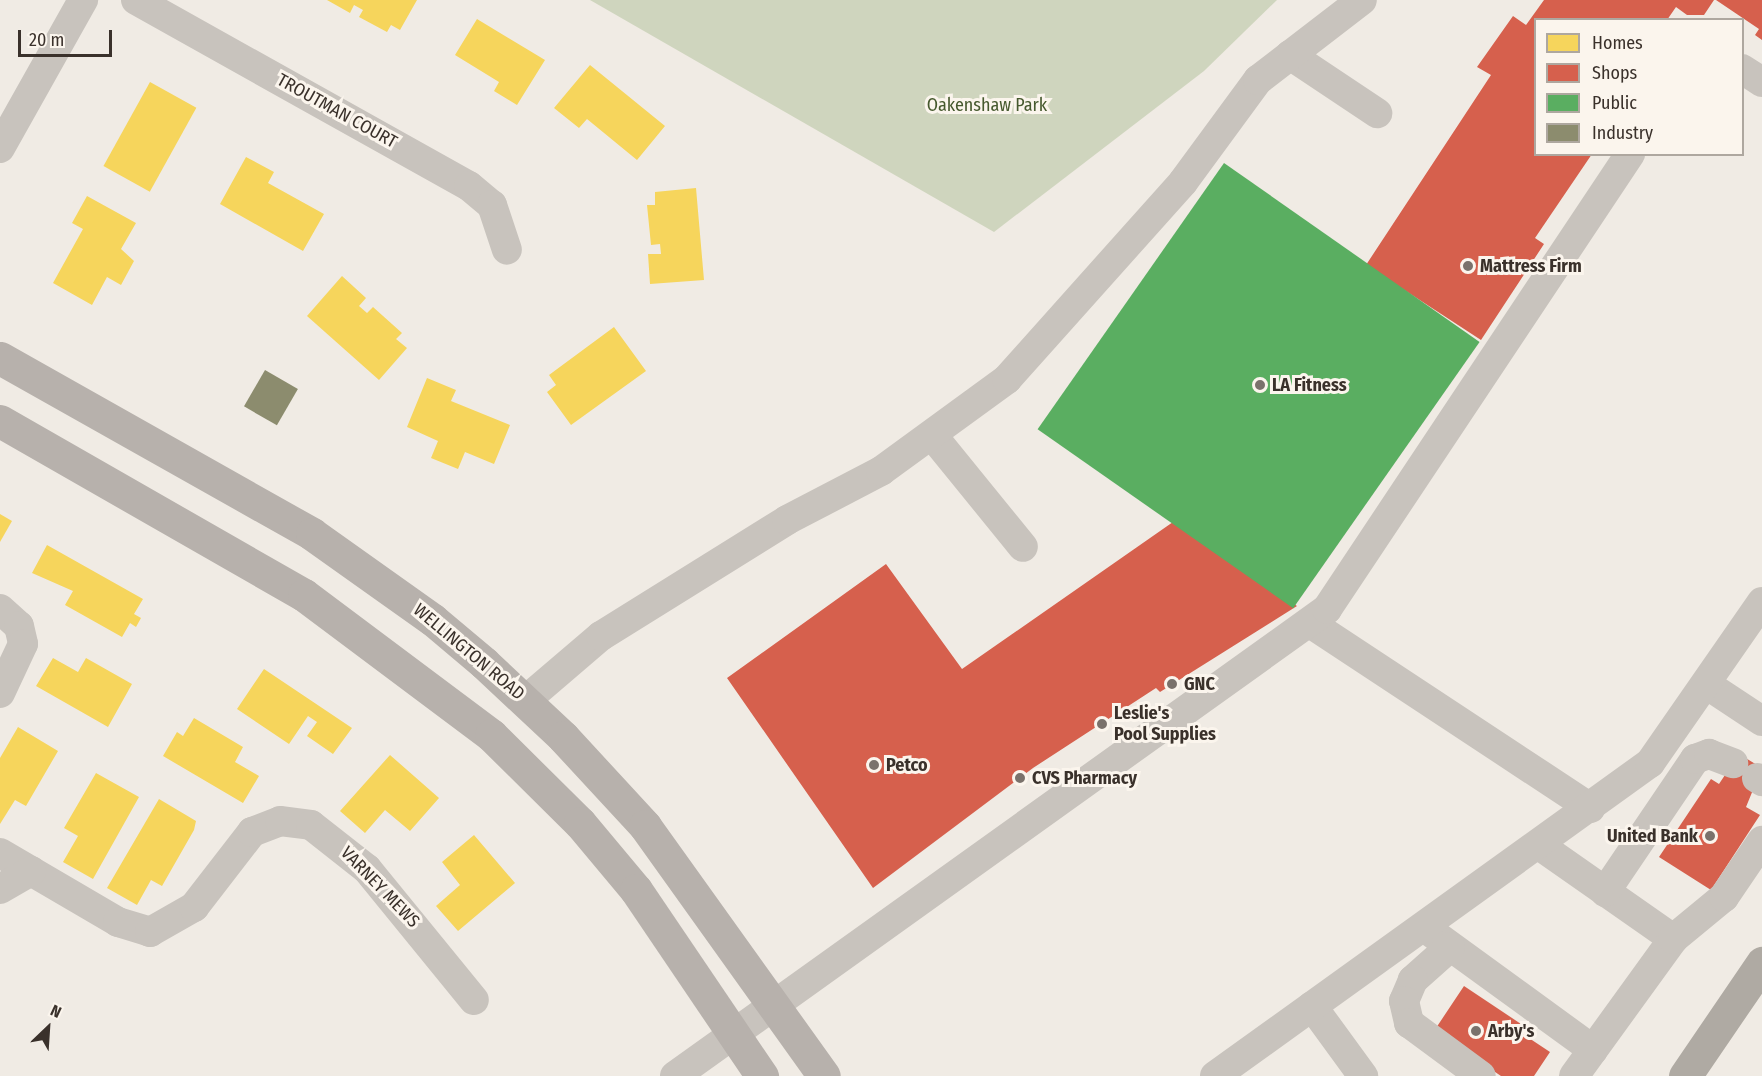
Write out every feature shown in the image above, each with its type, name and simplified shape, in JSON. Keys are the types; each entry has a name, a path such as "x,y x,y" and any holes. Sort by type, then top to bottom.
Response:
{"highway":[{"path":"1685,1076 1762,963"}],"main road":[{"name":"WELLINGTON ROAD","path":"0,358 312,534 433,620 526,700 645,826 824,1076"},
{"path":"0,421 295,589 444,695 580,822 681,952 762,1076"}],"street":[{"path":"0,148 83,0"},
{"name":"TROUTMAN COURT","path":"136,0 469,186 492,205 507,250"},
{"path":"526,700 601,636 787,520 881,471 1007,379 1183,182 1258,80 1362,0"},
{"path":"1290,55 1377,113"},
{"path":"1744,70 1762,82"},
{"path":"675,1076 1311,623 1341,592 1629,156"},
{"path":"932,435 1023,546"},
{"path":"1215,1076 1650,764 1706,684 1752,638 1762,602"},
{"path":"0,609 19,626 23,644 0,693"},
{"path":"1311,623 1591,808"},
{"path":"1706,684 1762,721"},
{"path":"1605,891 1695,759 1709,754 1751,774"},
{"name":"VARNEY MEWS","path":"0,853 123,925 150,932 194,908 252,832 280,821 311,825 367,868 474,1000"},
{"path":"1574,1076 1673,939 1724,897 1762,841"},
{"path":"1539,845 1673,939"},
{"path":"0,889 31,872"},
{"path":"1424,927 1593,1050"},
{"path":"1450,947 1413,980 1404,1001 1409,1023 1481,1076"},
{"path":"1312,1006 1351,1072"}],"green space":[{"name":"Oakenshaw Park","path":"590,0 1277,0 1204,71 994,232"}],"building: Homes":[{"path":"327,0 417,0 400,30 391,25 387,32 359,17 363,10 354,5 350,13"},
{"path":"477,19 545,60 517,105 494,91 499,82 455,55"},
{"path":"590,65 665,126 637,160 587,119 579,128 554,108"},
{"path":"150,82 196,108 150,192 103,166"},
{"path":"246,157 274,172 268,183 324,214 303,251 220,204"},
{"path":"696,188 704,280 650,284 648,254 661,254 660,244 651,245 647,205 655,205 655,192"},
{"path":"87,196 136,223 121,249 134,261 121,285 107,277 92,305 53,283 83,229 72,223"},
{"path":"342,276 366,298 359,306 367,313 373,307 402,333 396,339 407,348 379,380 307,316"},
{"path":"614,327 646,371 571,425 547,392 556,385 549,375"},
{"path":"427,378 456,390 451,401 510,425 494,464 465,452 458,469 431,458 438,441 407,427"},
{"path":"0,514 12,521 0,542"},
{"path":"47,545 143,599 134,614 141,618 136,627 130,623 122,637 65,605 73,591 32,573"},
{"path":"53,658 78,672 86,658 132,684 108,727 36,686"},
{"path":"264,669 352,728 333,754 307,736 317,722 308,716 289,744 237,709"},
{"path":"194,718 243,747 235,762 259,776 243,803 163,756 177,732 183,736"},
{"path":"18,727 58,751 26,806 15,800 0,824 0,758"},
{"path":"390,755 439,798 410,831 385,810 365,833 340,811"},
{"path":"96,773 139,797 93,879 63,862 78,836 64,828"},
{"path":"159,799 196,821 194,830 162,886 151,880 137,905 107,888"},
{"path":"474,835 515,883 458,931 436,906 460,885 442,862"}],"building: Shops":[{"path":"1544,0 1714,0 1704,15 1687,15 1676,7 1668,18 1534,18 1534,156 1591,156 1535,238 1544,244 1481,340 1366,265 1491,75 1477,67 1513,16 1526,25"},
{"path":"1716,0 1762,0 1762,40 1755,35 1759,29"},
{"path":"1173,522 1297,606 1160,692 1156,688 1033,768 873,888 727,678 886,564 962,669"},
{"name":"United Bank","path":"1739,754 1762,768 1746,807 1760,815 1711,890 1659,857 1711,779 1719,784"},
{"name":"Arby's","path":"1464,986 1521,1024 1517,1030 1550,1052 1534,1076 1501,1076 1434,1031"}],"building: Public":[{"name":"LA Fitness","path":"1224,163 1480,342 1293,608 1038,429"}],"building: Industry":[{"path":"265,370 298,389 277,425 244,406"}],"place":[{"name":"Mattress Firm","path":"1468,266"},
{"name":"LA Fitness","path":"1260,385"},
{"name":"GNC","path":"1172,684"},
{"name":"Leslie's Pool Supplies","path":"1102,724"},
{"name":"Petco","path":"874,765"},
{"name":"CVS Pharmacy","path":"1020,778"},
{"name":"United Bank","path":"1710,836"},
{"name":"Arby's","path":"1476,1031"}]}
